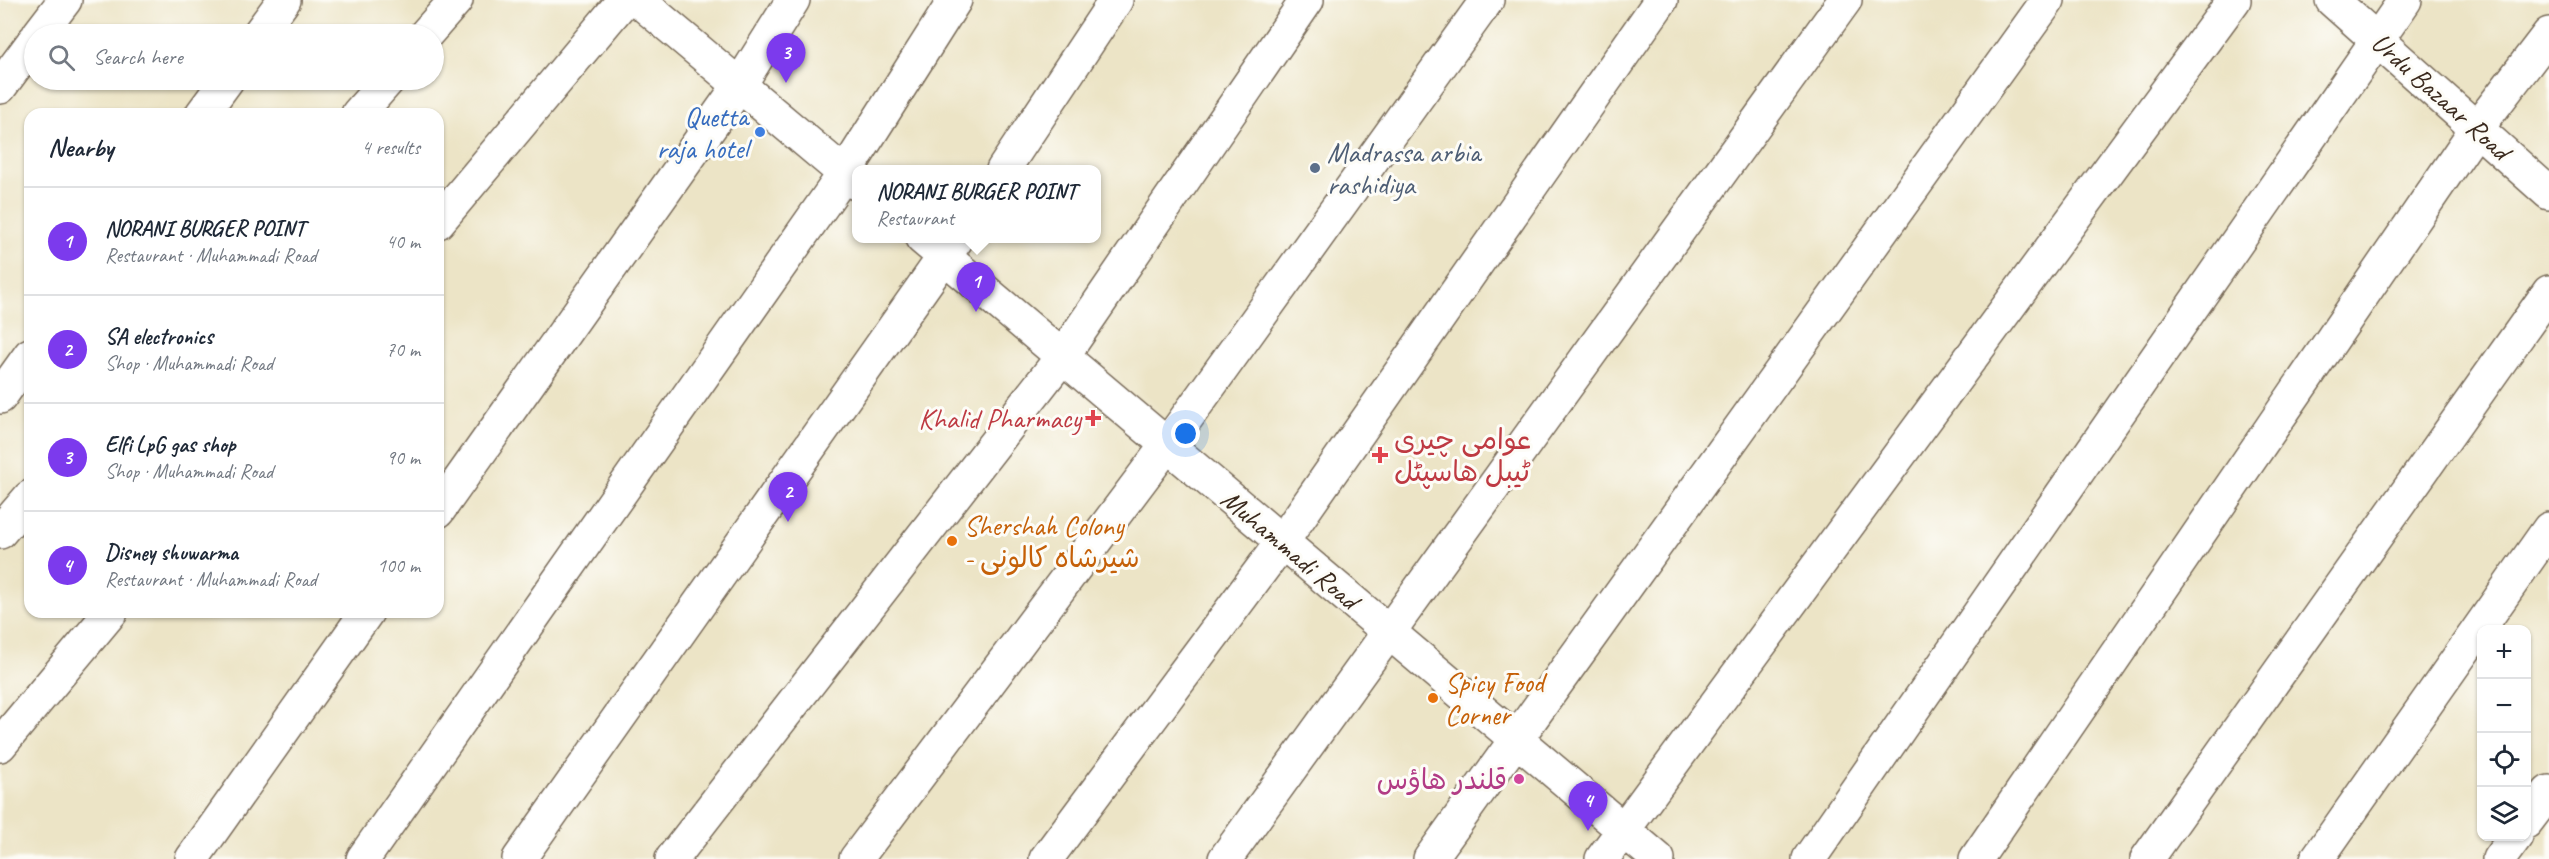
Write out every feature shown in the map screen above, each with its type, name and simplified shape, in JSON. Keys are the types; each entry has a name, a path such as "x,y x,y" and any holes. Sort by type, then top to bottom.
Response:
{"street":[{"path":"47,24 65,0"},
{"path":"266,24 284,0"},
{"path":"435,24 456,0"},
{"path":"444,215 624,0"},
{"path":"363,859 850,178 638,0"},
{"path":"444,503 739,86 793,0"},
{"path":"858,165 956,0"},
{"path":"1006,165 1116,0"},
{"path":"672,859 1062,357 1307,0"},
{"path":"856,859 1167,445 1487,0"},
{"path":"1046,859 1282,542 1661,0"},
{"path":"1225,859 1845,0"},
{"path":"1430,859 1518,740 2048,0"},
{"path":"1602,859 2234,0"},
{"name":"Urdu Bazaar Road","path":"2332,0 2549,193"},
{"path":"1809,859 2405,0"},
{"path":"1976,859 2477,128 2549,34"},
{"path":"0,87 24,55"},
{"path":"206,108 220,90"},
{"path":"363,108 379,90"},
{"path":"519,859 941,245"},
{"name":"Muhammadi Road","path":"941,245 1062,357 1658,859"},
{"path":"2147,859 2549,292"},
{"path":"0,398 24,364"},
{"path":"0,532 24,504"},
{"path":"2317,859 2549,529"},
{"path":"0,745 106,618"},
{"path":"192,859 363,618"},
{"path":"2531,815 2549,792"},
{"path":"2499,859 2513,841"}],"place":[{"name":"Elfi LpG gas shop","path":"786,83"},
{"name":"Quetta raja hotel","path":"760,132"},
{"name":"Madrassa arbia rashidiya","path":"1315,168"},
{"name":"NORANI BURGER POINT","path":"976,312"},
{"name":"Khalid Pharmacy","path":"1093,418"},
{"name":"عوامی چیری ٹیبل ھاسپٹل","path":"1380,455"},
{"name":"SA electronics","path":"788,522"},
{"name":"Shershah Colony - شیرشاہ کالونی","path":"952,541"},
{"name":"Spicy Food Corner","path":"1433,698"},
{"name":"قلندر ھاؤس","path":"1519,779"},
{"name":"Disney shuwarma","path":"1588,831"}]}
